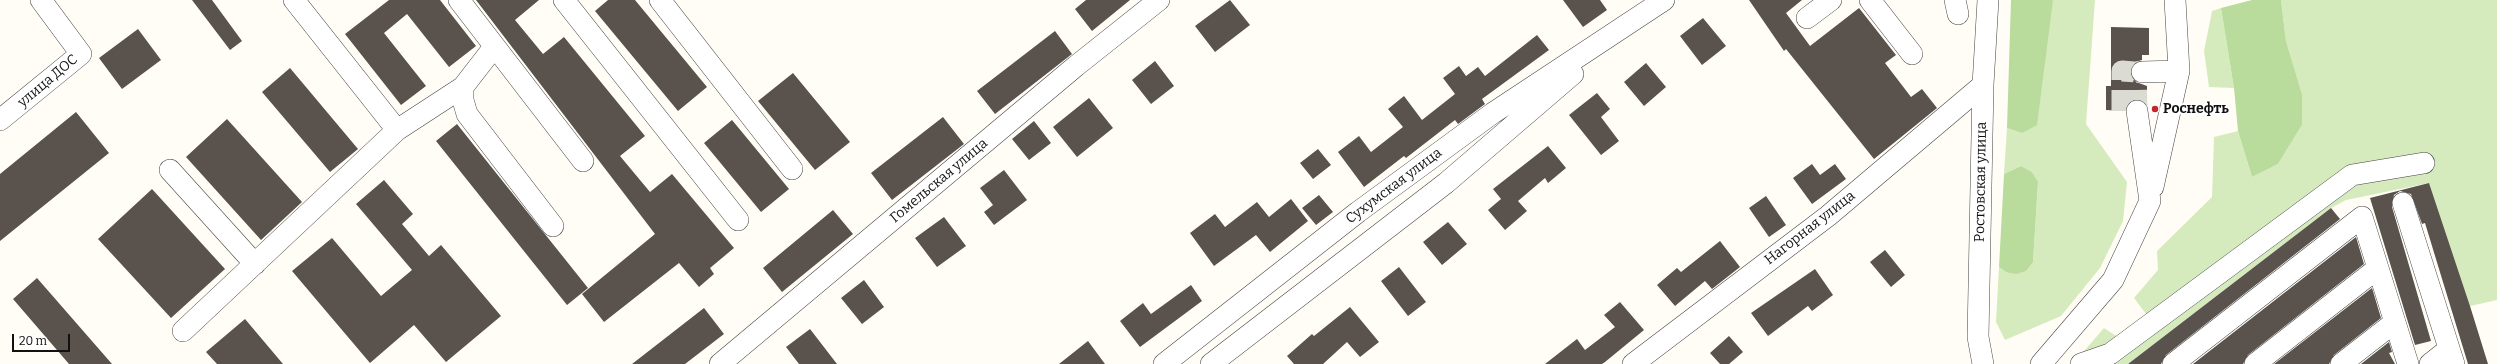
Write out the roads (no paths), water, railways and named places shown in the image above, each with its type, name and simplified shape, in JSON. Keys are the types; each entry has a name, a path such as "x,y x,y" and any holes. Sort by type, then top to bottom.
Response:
{"street":[{"name":"улица ДОС","path":"0,120 81,54 40,0"},
{"path":"460,0 582,162"},
{"path":"564,0 738,220"},
{"path":"660,0 792,169"},
{"name":"Гомельская улица","path":"720,364 1076,66 1159,0"},
{"name":"Сухумская улица","path":"1164,364 1358,212 1493,113 1664,0"},
{"path":"1807,18 1831,0"},
{"path":"1870,0 1912,54"},
{"name":"Ростовская улица","path":"1983,364 1978,337 1983,85 1988,0"},
{"path":"2041,364 2113,280 2150,201 2178,71 2175,0"},
{"path":"303,3 397,130"},
{"name":"Сухумская улица","path":"1211,364 1446,183 1634,21"},
{"path":"183,331 397,130 463,87 494,47"},
{"path":"2142,72 2178,71"},
{"name":"Нагорная улица","path":"1633,364 1828,216 1983,85"},
{"path":"463,87 463,100 467,114 553,226"},
{"path":"2130,111 2144,157 2150,201"},
{"path":"2081,364 2110,354 2352,175 2424,164"},
{"path":"170,170 255,264"},
{"path":"2403,203 2451,357 2430,364"},
{"path":"2172,364 2362,217 2408,364"},
{"path":"2255,364 2378,268"},
{"path":"2341,364 2395,322"}],"tunnel":[{"path":"2122,111 2122,71 2136,72"},
{"path":"2137,111 2136,72 2142,72"}],"place":[{"name":"Роснефть","path":"2155,109"}]}
